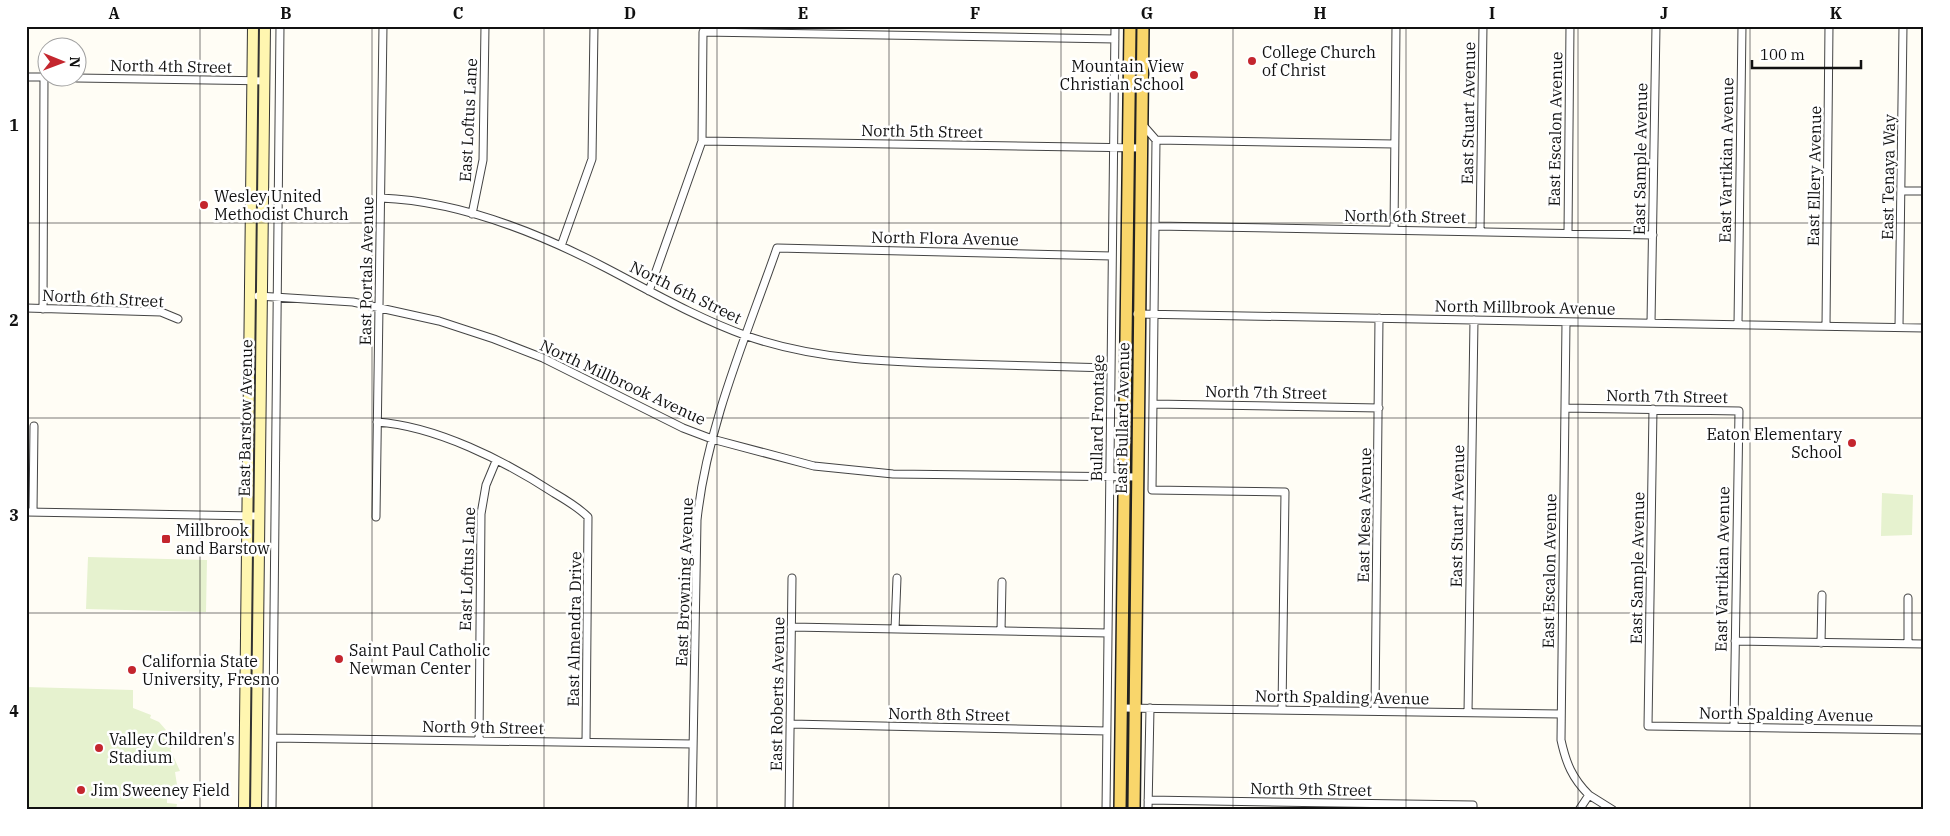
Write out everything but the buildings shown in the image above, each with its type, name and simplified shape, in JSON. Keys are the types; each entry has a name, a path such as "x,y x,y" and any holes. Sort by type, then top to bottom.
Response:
{"main road":[{"name":"East Barstow Avenue","path":"244,810 253,26"},
{"name":"East Barstow Avenue","path":"256,810 265,26"},
{"name":"East Bullard Avenue","path":"1120,810 1130,26"},
{"name":"East Bullard Avenue","path":"1134,810 1144,26"}],"street":[{"path":"272,810 280,26"},
{"name":"East Portals Avenue","path":"376,517 383,26"},
{"name":"East Loftus Lane","path":"472,214 483,160 485,26"},
{"path":"561,246 592,159 594,26"},
{"name":"Bullard Frontage","path":"1106,810 1115,26"},
{"path":"1394,230 1396,26"},
{"name":"East Stuart Avenue","path":"1480,231 1483,26"},
{"name":"East Escalon Avenue","path":"1568,232 1570,26"},
{"name":"East Sample Avenue","path":"1651,323 1654,235 1656,26"},
{"name":"East Vartikian Avenue","path":"1738,324 1742,26"},
{"name":"East Ellery Avenue","path":"1826,326 1829,26"},
{"name":"East Tenaya Way","path":"1900,327 1903,26"},
{"path":"649,291 702,141 703,32 1115,39"},
{"name":"North 4th Street","path":"88,78 265,81"},
{"path":"42,308 46,88"},
{"path":"1142,124 1156,140 1152,490 1285,492 1282,710"},
{"path":"1156,140 1394,144"},
{"name":"North 5th Street","path":"702,141 1141,148"},
{"path":"1901,190 1924,191"},
{"name":"North 6th Street","path":"381,198 436,204 518,228 561,246 710,322 747,336 805,352 888,362 1111,368"},
{"name":"North 6th Street","path":"1155,226 1654,235"},
{"name":"North Flora Avenue","path":"777,248 1112,256"},
{"name":"East Browning Avenue","path":"692,810 697,520 704,470 712,439 777,248"},
{"name":"North Millbrook Avenue","path":"250,295 278,298 327,299 379,306 439,321 543,358 651,414 712,439 805,464 853,471 893,474 1138,477"},
{"name":"North 6th Street","path":"26,308 161,312 178,319"},
{"name":"North Millbrook Avenue","path":"1127,314 1924,328"},
{"name":"East Mesa Avenue","path":"1375,711 1380,318"},
{"name":"East Stuart Avenue","path":"1468,712 1474,320"},
{"name":"East Escalon Avenue","path":"1566,322 1561,740 1566,763 1575,780 1589,795"},
{"name":"North 7th Street","path":"1153,404 1379,408"},
{"name":"North 7th Street","path":"1565,408 1738,411"},
{"name":"East Sample Avenue","path":"1648,726 1653,409"},
{"name":"East Vartikian Avenue","path":"1734,727 1738,411"},
{"path":"377,422 407,426 426,432 496,460"},
{"path":"34,426 30,512 259,516"},
{"name":"East Loftus Lane","path":"479,740 481,514 486,485 496,460"},
{"name":"East Almendra Drive","path":"496,460 545,487 582,511 588,518 586,742"},
{"name":"East Roberts Avenue","path":"789,810 792,578"},
{"path":"895,629 897,578"},
{"path":"1001,631 1002,582"},
{"path":"1821,643 1822,595"},
{"path":"1908,598 1908,644"},
{"path":"791,627 1108,633"},
{"path":"1735,641 1924,644"},
{"name":"North Spalding Avenue","path":"1121,708 1561,714"},
{"path":"1148,810 1150,708"},
{"name":"North 8th Street","path":"790,724 1106,731"},
{"name":"North Spalding Avenue","path":"1648,726 1924,730"},
{"name":"North 9th Street","path":"273,738 693,744"},
{"path":"1579,810 1589,795 1613,810"},
{"name":"North 9th Street","path":"1148,800 1473,807"}],"green space":[{"path":"1882,493 1913,495 1912,535 1881,536"},
{"path":"88,557 207,560 206,612 86,609"},
{"name":"Valley Children's Stadium","path":"26,687 133,690 133,708 151,715 150,718 159,722 166,730 164,733 171,739 168,741 173,747 170,749 180,771 175,772 178,791 167,790 167,803 177,804 176,810 26,810"}],"place":[{"name":"College Church of Christ","path":"1252,61"},
{"name":"Mountain View Christian School","path":"1194,75"},
{"name":"Wesley United Methodist Church","path":"204,205"},
{"name":"Eaton Elementary School","path":"1852,443"},
{"name":"Millbrook and Barstow","path":"166,539"},
{"name":"Saint Paul Catholic Newman Center","path":"339,659"},
{"name":"California State University, Fresno","path":"132,670"},
{"name":"Valley Children's Stadium","path":"99,748"},
{"name":"Jim Sweeney Field","path":"81,790"}]}
